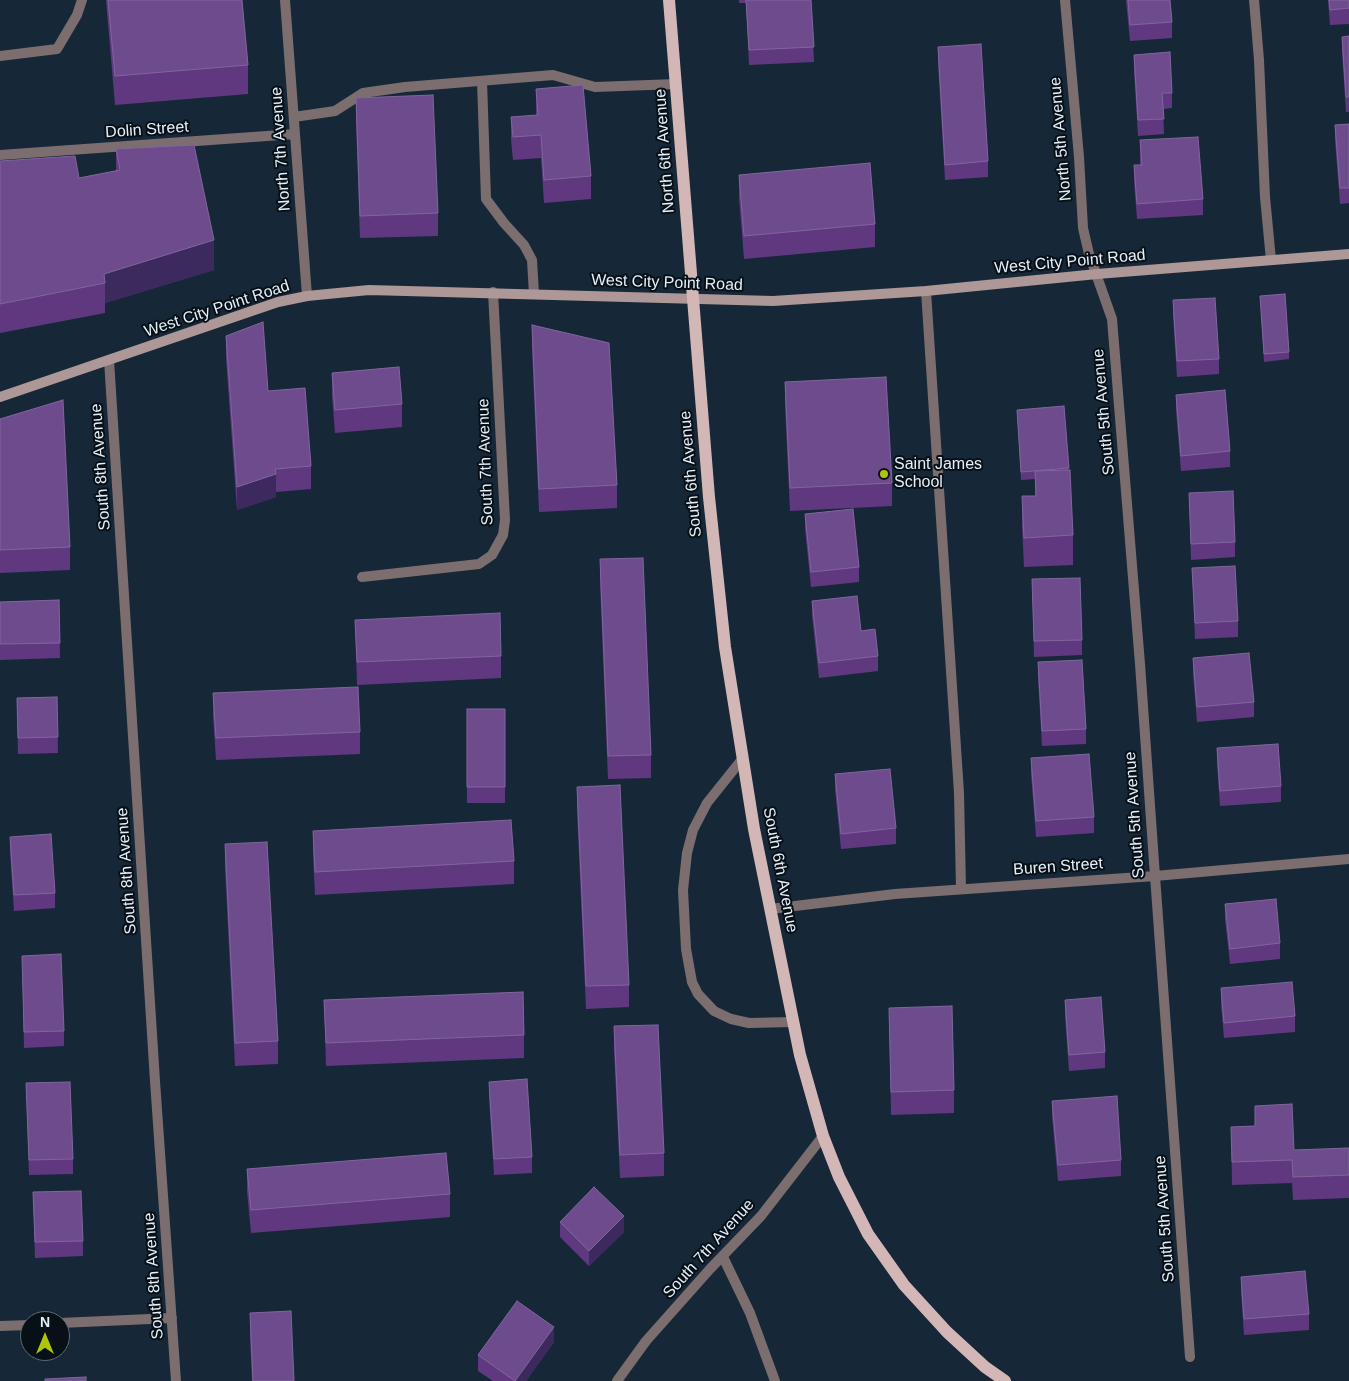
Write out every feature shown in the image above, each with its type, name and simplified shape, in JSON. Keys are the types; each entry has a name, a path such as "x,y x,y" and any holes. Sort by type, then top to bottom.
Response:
{"main road":[{"name":"North 6th Avenue","path":"669,0 692,299"},
{"name":"South 6th Avenue","path":"692,299 709,498 725,648 754,829 770,909 800,1055 823,1136 839,1177 868,1234 904,1285 947,1332 985,1367 1005,1381"}],"street":[{"path":"0,56 56,48 77,15 82,0"},
{"name":"North 7th Avenue","path":"285,0 308,296"},
{"name":"North 5th Avenue","path":"1065,0 1079,157 1083,228 1089,254 1097,274"},
{"path":"1254,0 1259,60 1265,197 1271,260"},
{"path":"294,117 336,111 363,93 405,87 553,76 595,87 676,84"},
{"path":"482,81 486,199 524,246 532,260 534,294"},
{"name":"Dolin Street","path":"0,155 295,134"},
{"name":"West City Point Road","path":"0,397 278,302 308,296 369,290 773,301 926,291 1097,274 1349,254"},
{"name":"South 5th Avenue","path":"1097,274 1112,319 1140,664 1190,1357"},
{"path":"926,291 959,793 960,889"},
{"name":"South 7th Avenue","path":"362,577 480,564 492,555 503,535 505,520 493,292"},
{"name":"South 8th Avenue","path":"109,360 176,1381"},
{"path":"743,758 707,804 693,830 687,852 683,890 686,949 692,982 698,994 714,1011 731,1019 749,1023 793,1022"},
{"name":"Buren Street","path":"770,909 895,894 1154,876 1349,859"},
{"name":"South 7th Avenue","path":"617,1381 646,1342 710,1269 760,1216 823,1136"},
{"path":"723,1257 750,1313 775,1381"},
{"path":"70,1323 172,1318"},
{"path":"0,1326 20,1325"}],"building":[{"path":"108,0 242,0 248,65 115,76"},
{"path":"746,0 811,0 814,47 749,50"},
{"path":"1128,0 1170,0 1172,22 1130,25"},
{"path":"1329,0 1349,0 1349,8 1330,10"},
{"path":"1349,36 1349,97 1346,97 1342,37"},
{"path":"981,44 988,161 945,165 938,47"},
{"path":"1170,52 1172,93 1162,93 1164,119 1138,120 1134,55"},
{"path":"583,85 591,176 544,180 541,135 513,137 511,117 538,115 536,89"},
{"path":"433,95 438,213 360,216 356,98"},
{"path":"1349,124 1349,188 1340,188 1335,125"},
{"path":"1198,137 1203,199 1137,204 1134,165 1142,165 1140,140"},
{"path":"194,145 214,240 104,274 105,283 0,304 0,161 75,156 79,178 120,170 116,149"},
{"path":"870,163 875,224 744,236 739,175"},
{"path":"1285,294 1289,352 1264,354 1260,296"},
{"path":"1215,298 1219,359 1177,361 1173,300"},
{"path":"263,322 268,391 305,388 311,466 275,469 276,474 237,487 226,336"},
{"path":"532,325 609,343 617,485 539,489"},
{"path":"399,367 402,404 335,410 332,373"},
{"path":"886,377 892,483 790,488 785,382"},
{"path":"1225,390 1230,451 1181,456 1176,395"},
{"path":"63,400 70,547 0,550 0,419"},
{"path":"1064,406 1069,468 1021,472 1017,410"},
{"path":"1070,470 1073,535 1024,538 1022,496 1036,496 1035,471"},
{"path":"1233,491 1235,542 1191,544 1189,493"},
{"path":"853,509 859,567 811,572 805,514"},
{"path":"643,558 651,755 608,756 600,559"},
{"path":"1235,566 1238,621 1195,623 1192,568"},
{"path":"1080,578 1082,640 1034,641 1032,579"},
{"path":"857,596 861,631 875,629 878,656 819,663 812,601"},
{"path":"59,600 60,643 0,644 0,602"},
{"path":"500,613 501,656 357,662 355,620"},
{"path":"1249,653 1254,702 1197,707 1193,658"},
{"path":"1082,660 1086,729 1042,731 1038,662"},
{"path":"358,687 360,732 216,738 213,693"},
{"path":"57,697 58,737 18,738 17,698"},
{"path":"467,709 505,709 505,787 467,787"},
{"path":"1278,744 1281,786 1220,791 1217,748"},
{"path":"1089,754 1094,817 1036,821 1031,758"},
{"path":"890,769 896,828 841,834 835,774"},
{"path":"620,785 629,985 586,986 577,787"},
{"path":"511,820 514,861 315,872 313,831"},
{"path":"51,834 55,893 14,895 10,837"},
{"path":"267,842 278,1041 235,1043 225,844"},
{"path":"1276,899 1280,943 1230,949 1225,904"},
{"path":"61,954 64,1031 24,1032 22,956"},
{"path":"1292,982 1295,1016 1224,1023 1221,988"},
{"path":"523,992 524,1035 326,1043 324,1000"},
{"path":"1101,997 1105,1052 1069,1055 1065,1000"},
{"path":"952,1006 954,1090 891,1092 889,1008"},
{"path":"658,1025 664,1153 620,1155 614,1026"},
{"path":"527,1079 532,1157 494,1159 489,1082"},
{"path":"70,1082 73,1159 29,1160 26,1083"},
{"path":"1117,1096 1121,1160 1058,1165 1052,1101"},
{"path":"1292,1104 1294,1150 1349,1148 1349,1175 1293,1177 1292,1160 1232,1162 1231,1127 1255,1126 1255,1106"},
{"path":"446,1153 450,1194 251,1210 247,1169"},
{"path":"594,1187 624,1216 589,1251 560,1222"},
{"path":"81,1191 83,1241 35,1242 33,1192"},
{"path":"1305,1271 1309,1314 1244,1319 1241,1277"},
{"path":"517,1301 554,1327 515,1381 478,1355"},
{"path":"291,1311 294,1381 253,1381 250,1313"},
{"path":"86,1377 86,1381 45,1381 45,1379"}],"place":[{"name":"Saint James School","path":"884,474"}]}
